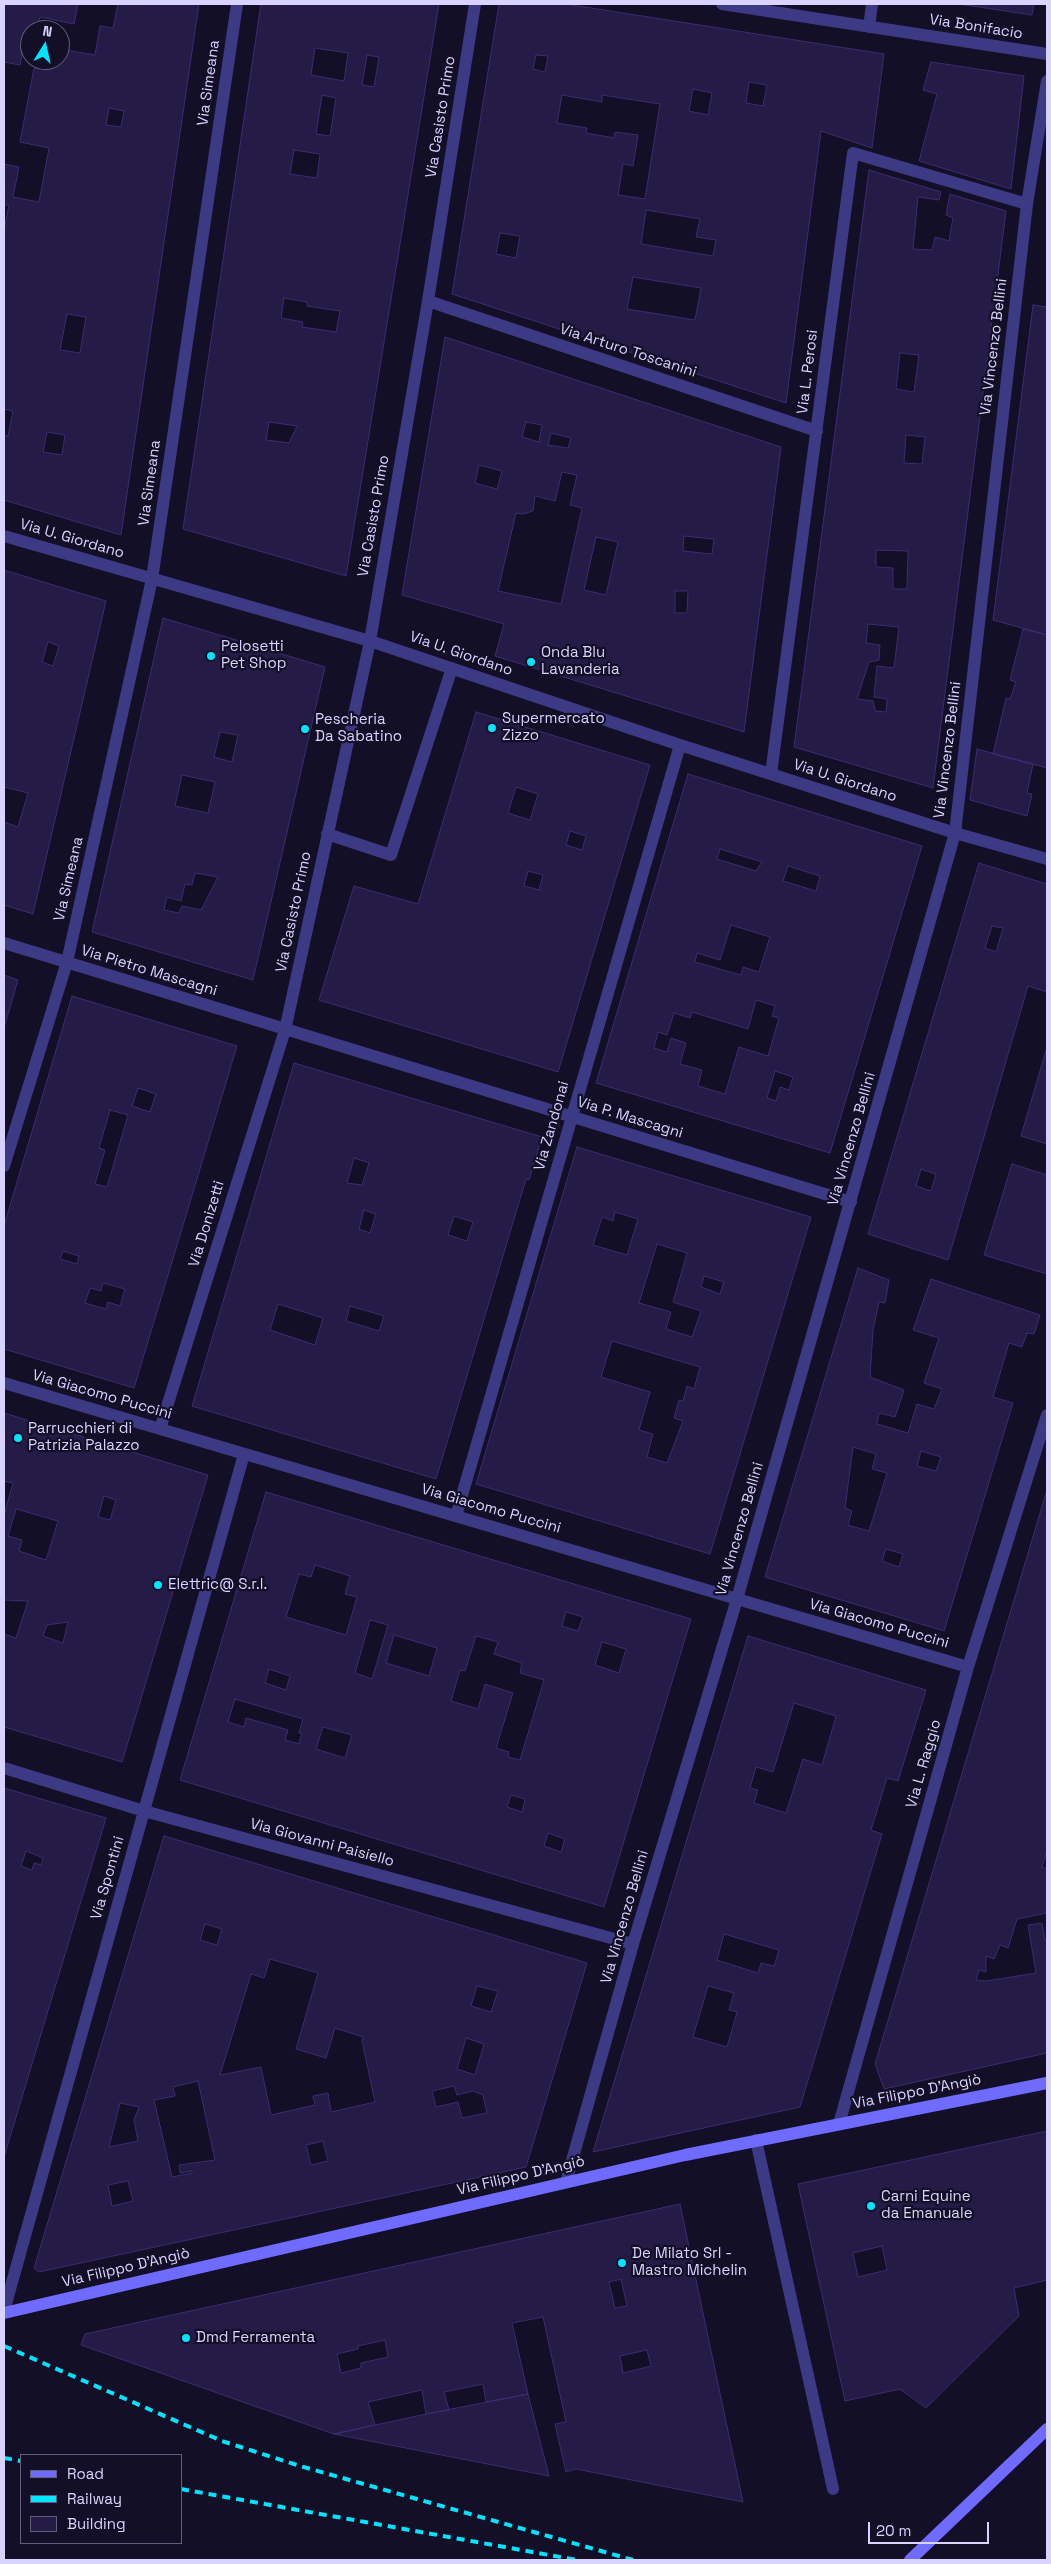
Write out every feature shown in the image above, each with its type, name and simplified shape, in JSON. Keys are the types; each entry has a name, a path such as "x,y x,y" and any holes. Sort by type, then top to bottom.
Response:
{"main road":[{"name":"Via Filippo D'Angiò","path":"4,2312 756,2140 1047,2083"},
{"path":"910,2560 1047,2429"}],"street":[{"name":"Via Simeana","path":"4,1166 67,962 152,579 237,4"},
{"name":"Via Casisto Primo","path":"285,1030 370,641 428,301 475,4"},
{"name":"Via Bonifacio","path":"722,4 1047,54"},
{"path":"869,27 872,4"},
{"name":"Via Vincenzo Bellini","path":"566,2182 633,1944 737,1599 955,833 1027,204 1047,81"},
{"name":"Via L. Perosi","path":"771,774 853,153 1027,204"},
{"name":"Via Arturo Toscanini","path":"428,301 817,431"},
{"name":"Via U. Giordano","path":"4,536 370,641 680,745 955,833 1047,859"},
{"path":"327,834 391,855 452,668"},
{"name":"Via Zandonai","path":"456,1516 680,745"},
{"name":"Via Pietro Mascagni","path":"4,943 285,1030"},
{"name":"Via P. Mascagni","path":"285,1030 851,1202"},
{"name":"Via Donizetti","path":"160,1429 285,1030"},
{"name":"Via Giacomo Puccini","path":"4,1383 968,1667"},
{"name":"Via L. Raggio","path":"838,2124 968,1667 1047,1415"},
{"name":"Via Spontini","path":"4,2312 244,1454"},
{"name":"Via Giovanni Paisiello","path":"4,1768 144,1812 633,1944"},
{"path":"756,2140 833,2489"}],"building":[{"path":"4,4 78,4 74,24 70,23 70,20 55,20 40,17 39,20 20,20 20,65 4,62"},
{"path":"118,4 199,4 121,535 4,500 4,435 8,436 13,411 4,409 4,231 9,205 4,205 4,164 19,167 13,197 39,202 49,148 20,142 34,70 70,70 70,51 95,55 100,26 113,28","holes":["109,108 124,111 121,127 106,125","67,314 86,317 80,353 60,350","47,432 65,435 62,455 43,452"]},
{"path":"261,4 439,4 346,576 183,529","holes":["315,48 348,53 344,81 311,75","367,55 379,57 374,87 362,85","322,95 336,98 330,136 316,134","294,150 320,154 317,178 290,174","284,298 307,302 307,306 340,311 336,332 302,327 303,322 281,318","269,422 297,426 289,443 266,440"]},
{"path":"499,4 566,4 884,54 872,148 821,131 786,403 452,294","holes":["536,55 548,56 545,72 533,69","749,82 767,85 763,106 746,103","693,89 712,93 708,115 689,111","562,95 602,102 602,95 660,104 645,199 618,195 623,164 633,166 638,135 615,132 614,138 586,133 587,128 557,123","646,210 700,219 696,237 716,240 713,256 641,244","500,233 520,236 516,258 496,254","633,277 701,288 695,320 627,309"]},
{"path":"959,4 1034,4 1032,15"},
{"path":"931,62 1024,76 1011,189 919,161 937,94 923,90"},
{"path":"869,170 941,192 939,200 918,197 913,249 932,250 935,237 949,241 953,218 946,215 950,194 1006,211 933,788 794,747","holes":["900,353 919,355 914,392 896,389","906,435 925,437 922,464 904,463","876,550 908,551 907,589 893,589 893,568 876,567","868,624 899,627 894,668 877,666 874,697 887,699 886,712 875,711 873,701 857,699 869,662 879,660 880,645 866,643"]},
{"path":"1033,305 1047,307 1047,635 993,620"},
{"path":"445,337 781,447 744,732 495,656 504,624 402,595","holes":["526,422 542,425 539,442 522,437","551,433 571,438 568,448 548,445","479,465 502,471 497,489 475,483","562,472 577,475 570,505 582,508 561,604 498,591 516,513 523,514 533,511 535,496 555,501","684,536 714,539 712,554 683,551","596,537 618,542 606,595 584,590","675,591 688,591 687,613 675,613"]},
{"path":"4,570 106,601 33,914 4,905 4,822 18,827 28,793 4,787","holes":["48,642 59,646 53,666 42,662"]},
{"path":"163,618 325,667 253,980 92,932","holes":["220,732 238,735 232,762 214,757","182,775 215,782 208,813 175,806","195,873 218,877 201,910 182,906 179,913 164,910 167,897 181,901 185,884 192,885"]},
{"path":"1023,629 1047,635 1047,768 993,754 1006,698 1010,699 1016,682 1010,680"},
{"path":"476,712 650,765 558,1072 319,1000 354,886 418,904","holes":["516,787 538,794 530,820 508,813","570,831 586,836 582,850 566,845","528,871 543,875 539,890 524,886"]},
{"path":"977,749 1033,764 1027,793 1032,794 1027,816 970,800"},
{"path":"688,774 922,846 830,1153 596,1083","holes":["720,849 762,862 756,871 717,859","788,866 820,876 816,891 783,881","731,925 770,937 759,972 743,967 741,975 695,962 697,953 720,960","756,1000 775,1006 772,1016 779,1018 768,1056 739,1047 725,1094 698,1086 702,1070 680,1064 686,1043 671,1038 667,1052 654,1048 658,1032 667,1035 674,1013 690,1018 692,1012 748,1029","775,1071 793,1077 789,1090 780,1087 776,1101 767,1098"]},
{"path":"979,863 1047,884 1047,992 1028,986 948,1260 868,1234","holes":["992,926 1003,928 996,952 985,948","921,1169 936,1174 931,1191 916,1186"]},
{"path":"4,975 18,980 4,1028"},
{"path":"72,996 237,1046 134,1388 4,1349 4,1226","holes":["138,1088 156,1094 150,1112 132,1106","110,1110 128,1115 107,1187 95,1184 105,1150 99,1148","63,1251 79,1256 77,1264 60,1259","103,1283 125,1289 120,1306 108,1302 106,1309 85,1303 90,1288 101,1291"]},
{"path":"1047,1047 1047,1144 1021,1136"},
{"path":"294,1063 542,1137 529,1180 526,1179 436,1479 192,1406","holes":["354,1158 369,1163 362,1185 347,1183","364,1210 376,1214 370,1233 359,1229","454,1216 473,1222 467,1241 448,1235","278,1304 323,1318 315,1345 270,1330","350,1306 384,1316 379,1331 346,1321"]},
{"path":"577,1147 811,1217 710,1554 476,1484","holes":["615,1212 638,1219 627,1255 593,1245 602,1217 613,1221","657,1244 687,1253 673,1302 701,1311 692,1337 666,1329 671,1312 639,1303","704,1276 724,1282 720,1294 701,1287","612,1341 700,1367 694,1389 687,1386 683,1401 679,1400 674,1418 683,1421 667,1463 647,1457 653,1434 639,1430 650,1392 601,1377"]},
{"path":"1012,1164 1047,1175 1047,1274 984,1255"},
{"path":"858,1268 889,1280 885,1303 879,1302 873,1330 870,1377 904,1390 895,1417 879,1413 877,1424 908,1433 917,1404 934,1409 942,1389 924,1383 939,1338 913,1330 931,1279 1040,1315 1034,1334 1027,1333 1022,1347 1009,1343 993,1397 1013,1403 944,1631 765,1577","holes":["853,1447 876,1454 872,1469 887,1473 869,1531 848,1525 852,1511 845,1508","921,1451 941,1457 936,1471 917,1466","886,1549 903,1554 899,1567 882,1561"]},
{"path":"4,1413 208,1475 122,1762 4,1727 4,1634 16,1638 28,1601 4,1600 4,1515 13,1483 4,1481","holes":["104,1496 116,1500 110,1520 98,1517","16,1509 58,1521 46,1560 19,1551 22,1540 8,1536","68,1622 63,1643 43,1636 47,1625"]},
{"path":"1047,1490 1047,1851 1042,1867 1047,1869 1047,1913 1017,1919 1008,1948 1000,1945 994,1959 986,1956 986,1972 979,1970 976,1980 987,1981 1036,1973 1028,1925 1042,1923 1045,1941 1047,1940 1047,2053 884,2089 875,2064"},
{"path":"266,1492 691,1619 604,1907 180,1780","holes":["315,1565 350,1576 345,1594 357,1597 346,1635 286,1617 299,1574 311,1577","566,1612 583,1617 578,1631 562,1626","370,1620 388,1625 372,1679 355,1673","394,1635 437,1648 429,1676 386,1663","476,1636 498,1642 494,1654 522,1663 520,1673 544,1680 520,1760 508,1757 509,1752 496,1748 513,1693 485,1684 478,1709 451,1701 460,1670 465,1671","602,1642 626,1649 619,1673 595,1665","269,1669 290,1676 286,1690 265,1683","235,1699 303,1719 299,1733 302,1733 299,1744 285,1740 288,1730 246,1718 244,1727 228,1722","323,1727 352,1735 345,1758 316,1749","511,1795 525,1799 522,1812 507,1807","548,1833 565,1839 561,1852 544,1846"]},
{"path":"748,1636 926,1690 898,1781 887,1778 871,1830 882,1834 800,2107 593,2152","holes":["794,1703 836,1716 822,1765 803,1759 786,1813 754,1803 758,1790 750,1788 756,1767 773,1772","724,1934 779,1950 774,1966 761,1963 758,1973 717,1960","708,1986 734,1993 729,2010 737,2012 727,2047 693,2037"]},
{"path":"4,1788 106,1818 4,2157","holes":["26,1851 43,1858 41,1865 34,1863 32,1870 21,1866"]},
{"path":"164,1836 587,1963 526,2167 39,2272 34,2268","holes":["205,1924 222,1929 217,1945 200,1940","270,1959 318,1973 296,2049 326,2058 335,2028 363,2037 362,2041 375,2102 331,2112 328,2093 313,2096 315,2105 271,2115 261,2067 220,2075 251,1974 264,1978","477,1986 498,1991 491,2012 471,2006","466,2038 484,2044 475,2075 457,2069","198,2081 215,2160 179,2165 180,2173 192,2171 192,2173 172,2177 154,2100 175,2096 173,2087","454,2086 457,2095 473,2091 483,2095 487,2113 462,2118 458,2102 436,2107 432,2091","120,2103 139,2107 134,2120 138,2141 109,2147","323,2141 328,2161 311,2165 306,2145","128,2181 133,2201 112,2206 108,2185"]},
{"path":"1047,2131 1047,2280 1014,2288 1019,2316 926,2408 900,2389 845,2401 798,2184","holes":["882,2246 887,2270 858,2277 853,2253"]},
{"path":"680,2204 743,2502 576,2469 566,2472 555,2424 566,2422 543,2317 512,2323 528,2394 486,2402 483,2384 444,2392 449,2410 426,2414 422,2390 368,2402 375,2425 334,2434 81,2345 85,2334","holes":["621,2279 627,2306 615,2308 609,2282","385,2340 388,2357 361,2363 361,2368 341,2373 337,2354 358,2349 358,2346","647,2350 651,2366 623,2373 620,2356"]},
{"path":"528,2394 549,2476 334,2434 426,2414"}],"railway":[{"path":"4,2346 222,2441 300,2466 633,2560"},
{"path":"4,2458 20,2461"},
{"path":"182,2489 577,2560"}],"place":[{"name":"Pelosetti Pet Shop","path":"211,656"},
{"name":"Onda Blu Lavanderia","path":"531,662"},
{"name":"Supermercato Zizzo","path":"492,728"},
{"name":"Pescheria Da Sabatino","path":"305,729"},
{"name":"Parrucchieri di Patrizia Palazzo","path":"18,1438"},
{"name":"Elettric@ S.r.l.","path":"158,1585"},
{"name":"Carni Equine da Emanuale","path":"871,2206"},
{"name":"De Milato Srl - Mastro Michelin","path":"622,2263"},
{"name":"Dmd Ferramenta","path":"186,2338"}]}
